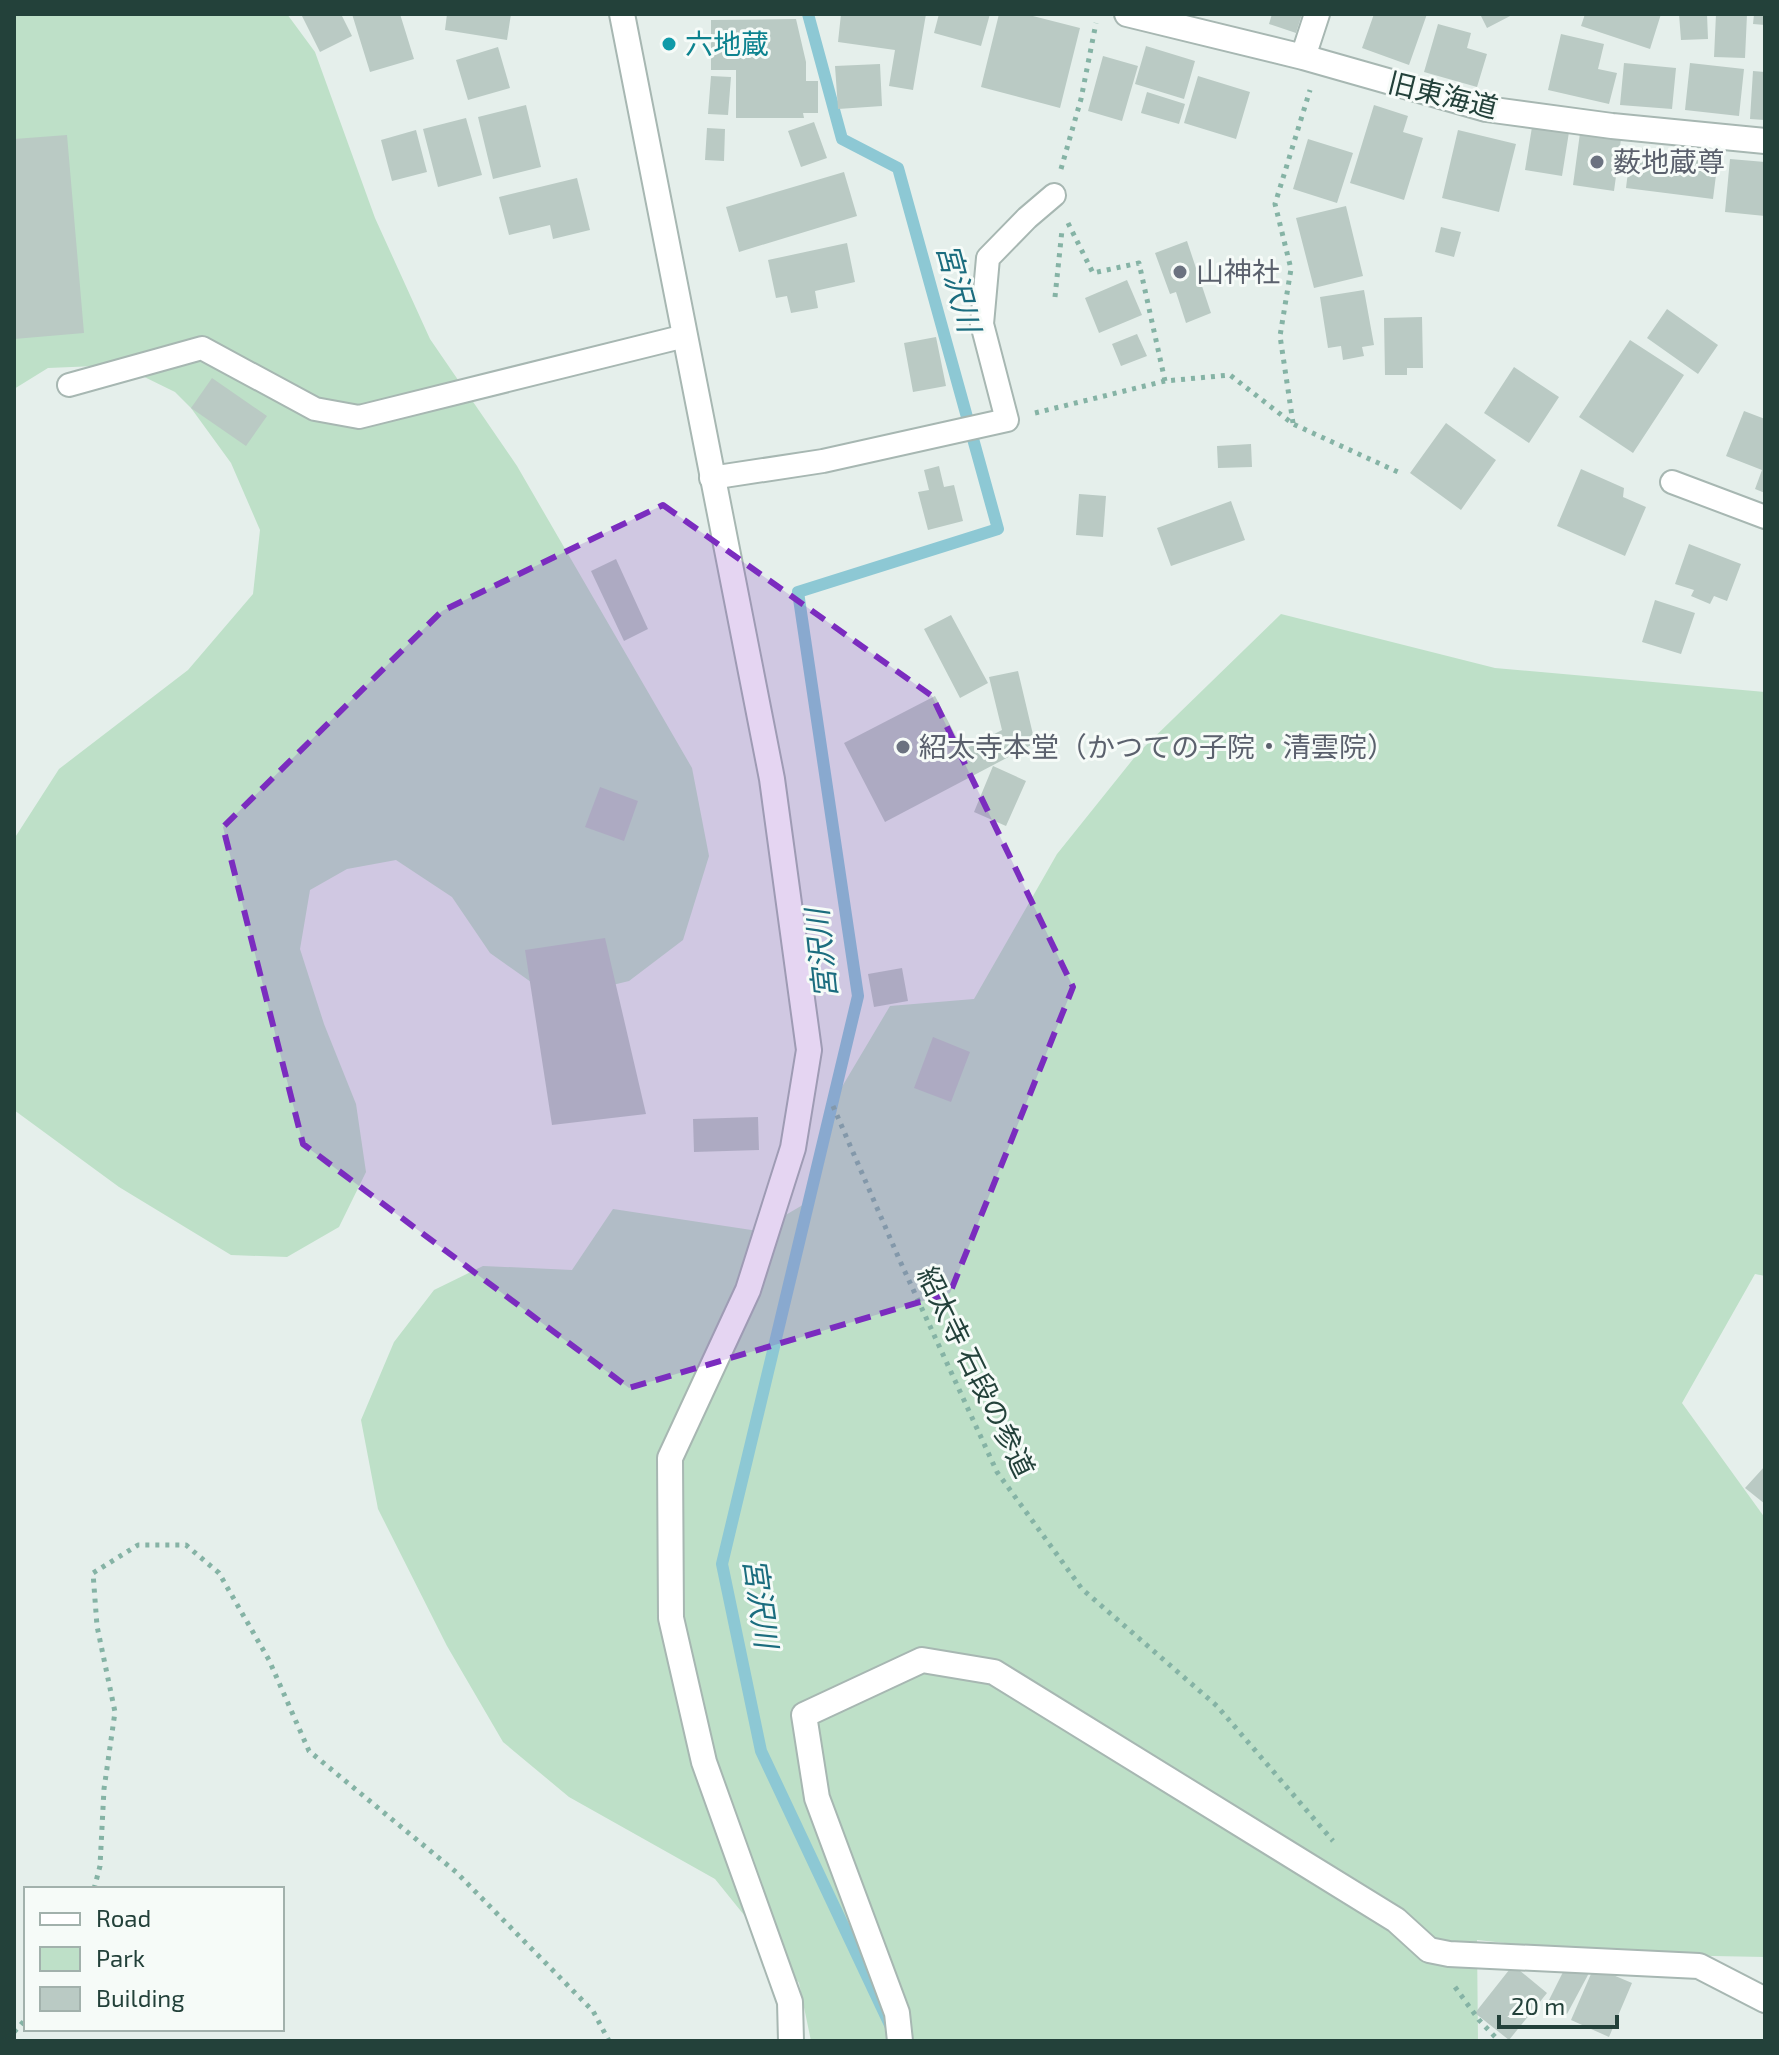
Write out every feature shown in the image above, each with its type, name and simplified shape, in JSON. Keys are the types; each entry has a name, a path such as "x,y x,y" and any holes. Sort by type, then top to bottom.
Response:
{"street":[{"path":"622,14 772,779 809,1050 793,1148 748,1290 670,1458 671,1618 704,1762 790,2002 791,2041"},
{"name":"旧東海道","path":"1127,14 1311,59 1486,109 1612,126 1765,141"},
{"path":"1311,59 1317,14"},
{"path":"900,2041 897,2013 817,1798 804,1715 922,1660 994,1672 1396,1920 1429,1950 1449,1954 1699,1966 1765,2000"}],"lane":[{"path":"711,478 823,461 1007,420 982,324 988,258 1054,195"},
{"path":"69,385 202,348 315,409 359,417 685,336"},
{"path":"1672,482 1765,517"}],"path":[{"path":"1054,195 1081,99 1097,14"},
{"path":"1293,424 1280,336 1291,269 1275,204 1311,59"},
{"path":"1055,297 1063,214 1093,273 1139,263 1165,381"},
{"path":"1007,420 1165,381 1230,375 1293,424 1398,472"},
{"name":"紹太寺 石段の参道","path":"847,1137 997,1472 1082,1589 1217,1706 1337,1846"},
{"path":"95,1887 100,1866 104,1789 115,1712 97,1626 93,1573 138,1545 186,1545 219,1573 269,1660 309,1751 456,1872 593,2011 609,2041"},
{"path":"1429,1950 1479,2020 1499,2041"}],"highlighted area":[{"path":"663,505 932,696 1073,987 950,1293 629,1388 303,1144 223,827 442,611"}],"green space":[{"path":"14,14 287,14 315,52 375,218 430,339 517,466 692,768 709,856 683,940 629,981 555,999 490,953 452,897 396,860 347,869 310,890 300,949 324,1024 356,1104 366,1172 339,1227 287,1257 231,1255 119,1187 14,1110 14,839 59,769 188,670 253,594 260,530 231,463 191,408 175,392 120,365 48,368 14,389"},
{"path":"1281,614 1495,668 1765,692 1765,1276 1755,1274 1682,1403 1765,1518 1765,1957 1610,1954 1477,1940 1478,2041 811,2041 799,1983 715,1879 569,1797 503,1742 447,1646 378,1509 361,1420 394,1342 434,1290 483,1266 572,1270 613,1209 758,1231 813,1199 830,1107 890,1006 974,999 1057,854 1138,753"}],"building":[{"path":"301,14 341,14 352,36 320,52"},
{"path":"352,14 400,14 414,59 370,72"},
{"path":"447,14 511,14 507,40 445,30"},
{"path":"841,14 926,14 913,90 889,86 895,50 838,42"},
{"path":"939,14 990,14 981,46 934,33"},
{"path":"999,14 1025,14 1080,28 1060,108 981,87"},
{"path":"1272,14 1302,14 1296,33 1269,24"},
{"path":"1374,14 1427,14 1409,65 1362,48"},
{"path":"1480,14 1514,14 1487,28"},
{"path":"1585,14 1661,14 1650,49 1581,26"},
{"path":"1679,14 1707,14 1708,39 1681,40"},
{"path":"1716,14 1747,14 1745,58 1714,57"},
{"path":"1754,14 1765,14 1765,25 1753,24"},
{"path":"796,19 806,62 806,81 818,81 818,113 803,113 804,118 736,118 736,70 711,70 711,20"},
{"path":"1438,24 1471,33 1467,48 1487,54 1477,87 1424,72"},
{"path":"1561,34 1604,44 1598,69 1617,73 1609,104 1548,90"},
{"path":"1146,46 1195,61 1184,99 1135,84"},
{"path":"498,47 510,88 468,100 456,60"},
{"path":"1103,56 1138,66 1122,121 1088,111"},
{"path":"1624,63 1676,68 1672,109 1620,105"},
{"path":"1690,63 1744,69 1739,116 1685,110"},
{"path":"880,64 882,106 838,109 835,66"},
{"path":"1753,71 1765,72 1765,120 1750,119"},
{"path":"711,76 731,77 728,115 708,114"},
{"path":"1198,76 1250,92 1236,139 1184,123"},
{"path":"1147,92 1185,104 1179,124 1141,113"},
{"path":"526,105 541,167 493,179 478,117"},
{"path":"1374,105 1408,116 1403,132 1423,138 1404,200 1350,183"},
{"path":"466,118 482,175 438,187 423,129"},
{"path":"814,122 827,158 801,167 788,131"},
{"path":"1532,127 1569,132 1562,176 1525,170"},
{"path":"707,128 725,129 724,161 705,160"},
{"path":"416,130 427,172 392,181 381,140"},
{"path":"1458,130 1516,144 1499,212 1442,198"},
{"name":"薮地蔵尊","path":"1580,133 1621,139 1614,191 1573,185"},
{"path":"67,135 84,333 14,339 14,139"},
{"path":"1308,139 1353,153 1337,203 1293,189"},
{"path":"1631,147 1718,159 1713,199 1626,188"},
{"path":"1730,159 1765,162 1765,216 1725,212"},
{"path":"844,172 857,216 739,252 726,207"},
{"path":"577,178 590,230 553,239 550,225 509,235 499,197"},
{"path":"1346,206 1363,276 1314,288 1296,218"},
{"path":"1441,227 1461,232 1454,257 1435,252"},
{"name":"山神社","path":"1187,241 1211,313 1186,323 1176,292 1170,294 1155,253"},
{"path":"847,243 855,282 815,291 818,308 791,313 787,296 776,298 768,260"},
{"name":"山神社","path":"1127,280 1142,315 1099,333 1085,298"},
{"path":"1364,290 1374,345 1362,347 1364,356 1343,360 1341,346 1328,348 1320,297"},
{"path":"1667,309 1718,345 1698,374 1647,338"},
{"path":"1422,317 1423,368 1407,368 1407,375 1385,375 1384,318"},
{"name":"山神社","path":"1137,334 1147,356 1121,366 1112,344"},
{"path":"936,337 946,386 913,392 904,343"},
{"path":"1630,340 1684,375 1633,453 1579,417"},
{"path":"1514,367 1559,397 1529,443 1484,413"},
{"path":"212,378 267,416 246,446 191,408"},
{"path":"1744,411 1765,419 1765,493 1755,489 1762,470 1726,456"},
{"path":"1446,423 1496,460 1461,510 1410,473"},
{"path":"1251,444 1252,467 1218,468 1217,446"},
{"path":"939,466 944,487 954,485 963,521 928,530 918,492 929,490 924,470"},
{"path":"1581,469 1624,488 1623,497 1646,507 1625,556 1557,526"},
{"path":"1079,494 1106,496 1103,537 1076,535"},
{"path":"1231,501 1245,540 1171,566 1157,528"},
{"path":"1689,544 1741,564 1727,601 1714,596 1710,604 1691,596 1694,590 1675,584"},
{"path":"616,559 648,629 624,641 591,571"},
{"path":"1655,600 1695,613 1681,654 1642,642"},
{"path":"951,615 988,683 960,698 924,629"},
{"name":"紹太寺本堂（かつての子院・清雲院）","path":"1018,671 1035,743 885,822 844,743 935,696 963,750 1002,730 989,677"},
{"path":"993,766 1026,781 1006,826 974,812"},
{"path":"600,787 638,801 624,841 585,827"},
{"path":"605,938 646,1114 552,1125 525,950"},
{"path":"902,968 908,1001 874,1007 868,974"},
{"path":"933,1037 970,1052 951,1102 914,1088"},
{"path":"758,1117 759,1150 694,1152 693,1119"},
{"path":"1765,1466 1765,1504 1745,1488"},
{"path":"1568,1962 1589,1973 1567,2014 1547,2004"},
{"path":"1513,1965 1547,1993 1509,2040 1475,2013"},
{"path":"1594,1967 1632,1983 1609,2037 1571,2020"}],"waterway":[{"name":"宮沢川","path":"808,14 842,139 898,168 998,529 798,592 858,996 722,1564 761,1751 891,2027"}],"place":[{"name":"六地蔵","path":"669,44"},
{"name":"薮地蔵尊","path":"1597,162"},
{"name":"山神社","path":"1180,272"},
{"name":"紹太寺本堂（かつての子院・清雲院）","path":"903,747"}]}
